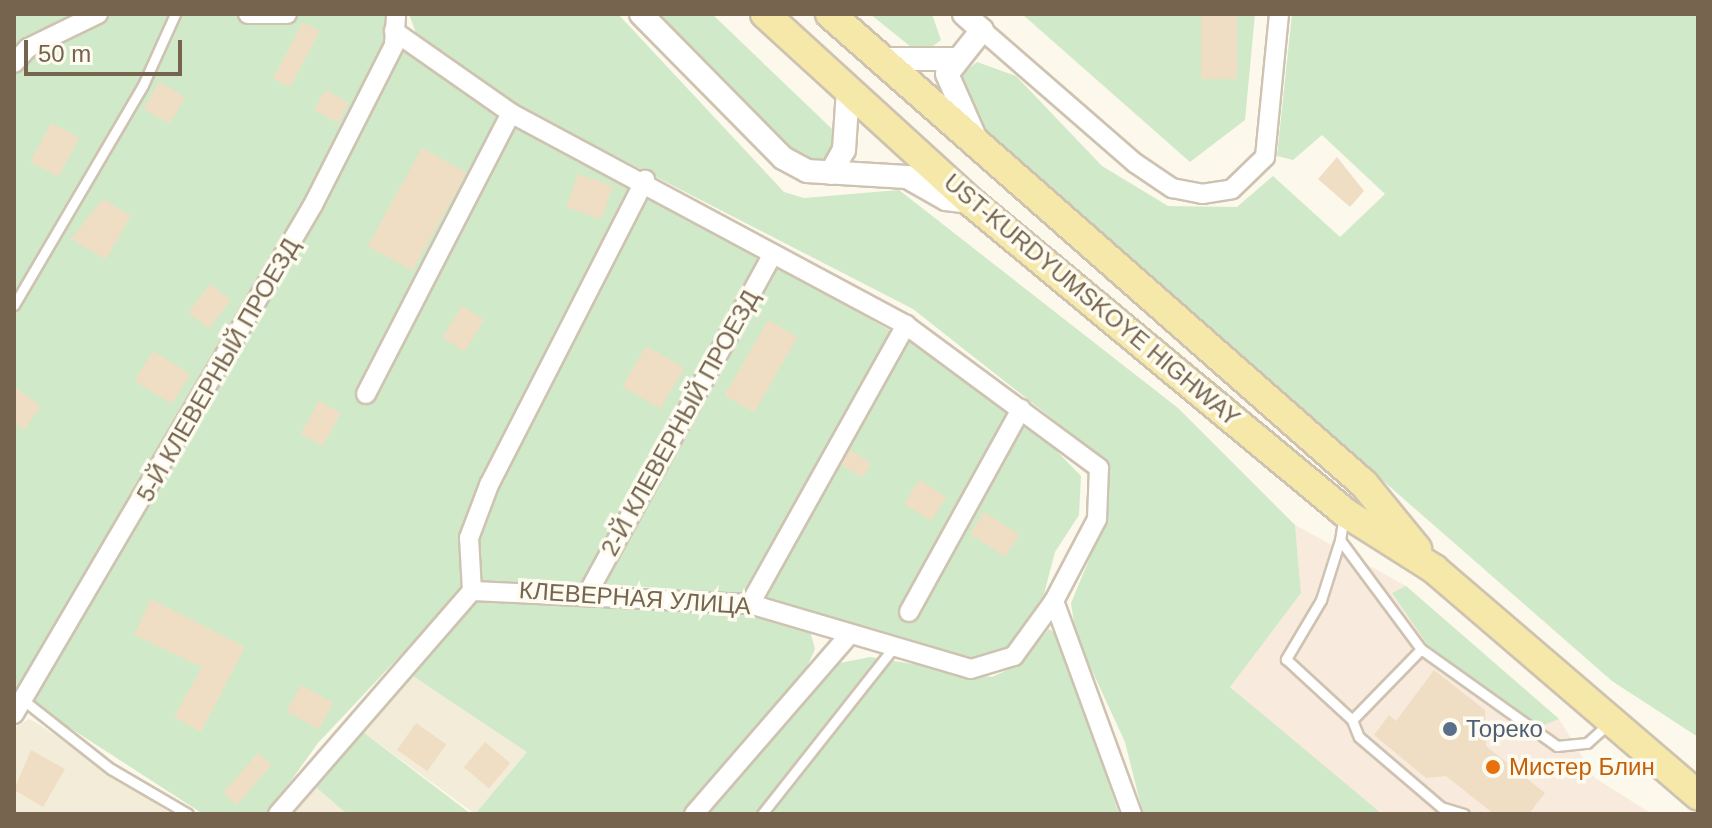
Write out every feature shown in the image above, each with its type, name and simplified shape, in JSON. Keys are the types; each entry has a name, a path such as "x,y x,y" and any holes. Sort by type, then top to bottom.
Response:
{"main road":[{"name":"UST-KURDYUMSKOYE HIGHWAY","path":"765,14 971,202 1342,526 1434,569"},
{"name":"UST-KURDYUMSKOYE HIGHWAY","path":"830,14 1364,484 1434,569 1698,795"}],"street":[{"path":"14,63 28,48 98,14"},
{"path":"248,14 287,14"},
{"path":"641,14 761,141 807,171 907,177 946,199 971,202"},
{"path":"964,14 1135,163 1172,188 1202,194 1232,189 1265,157 1279,14"},
{"path":"395,22 511,113 645,180 772,255 906,325 1021,409 909,612"},
{"name":"5-Й КЛЕВЕРНЫЙ ПРОЕЗД","path":"20,709 313,205 394,45 395,22"},
{"path":"977,144 953,100 947,74 954,59 982,30"},
{"path":"878,59 954,59"},
{"path":"831,173 844,150 848,89"},
{"path":"366,394 511,113"},
{"path":"278,814 472,591 469,538 489,485 645,180"},
{"name":"2-Й КЛЕВЕРНЫЙ ПРОЕЗД","path":"589,591 772,255"},
{"path":"750,604 906,325"},
{"name":"КЛЕВЕРНАЯ УЛИЦА","path":"472,591 589,591 750,604 848,636 971,669 1014,656 1054,601 1097,519 1099,468 1021,409"},
{"path":"1054,601 1132,814"},
{"path":"694,814 848,636"}],"lane":[{"path":"14,305 143,85 175,14"},
{"path":"1342,526 1421,649 1557,746 1587,743 1611,721"},
{"path":"1342,526 1321,600 1286,659 1352,720 1359,737 1441,807 1464,814"},
{"path":"762,814 893,648"},
{"path":"1352,720 1421,649"},
{"path":"20,709 111,769 188,814"}],"shaded area":[{"path":"1295,525 1406,586 1559,719 1595,778 1652,814 1382,814 1358,800 1230,686 1301,593"},
{"path":"410,674 528,751 475,814 363,732"},
{"path":"29,719 171,814 14,814 14,728"},
{"path":"311,783 347,814 288,814"}],"green space":[{"path":"14,14 389,14 383,38 910,342 1045,439 1081,476 1079,515 1055,552 1044,594 1012,645 972,658 746,594 598,584 584,599 745,613 810,631 815,649 807,667 681,814 475,814 527,752 410,674 467,614 444,609 318,743 267,814 203,814 44,711 14,702"},
{"path":"409,14 618,14 784,192 804,198 899,190 1178,408 1295,525 1301,593 1230,687 1382,814 1143,814 1125,742 1076,636 1071,603 1106,519 1106,461 913,309 516,105 416,33"},
{"path":"657,14 712,14 832,129 837,141 826,159 814,161 771,136"},
{"path":"870,14 932,14 941,40 921,55"},
{"path":"1022,14 1255,14 1245,120 1190,162"},
{"path":"1292,14 1698,14 1698,737 1612,681 991,138 975,121 957,78 977,62 1016,76 1102,166 1168,206 1237,207 1273,176 1340,237 1385,194 1322,135 1293,160 1277,156"},
{"path":"1406,586 1559,719 1541,726 1429,647 1392,593"},
{"path":"1049,629 1058,635 1119,814 706,814 840,663 870,657 992,677 1020,664"},
{"path":"363,732 471,814 347,814 311,783"}],"building":[{"path":"1201,14 1237,14 1237,79 1201,79"},
{"path":"303,22 320,31 290,87 273,79"},
{"path":"159,82 185,97 169,124 144,109"},
{"path":"325,90 349,103 338,123 314,110"},
{"path":"51,123 79,138 59,177 30,162"},
{"path":"422,148 467,173 412,271 368,246"},
{"path":"1337,157 1364,191 1350,207 1318,179"},
{"path":"578,174 613,186 602,219 567,207"},
{"path":"103,199 131,216 106,259 71,239"},
{"path":"210,284 231,300 209,328 188,313"},
{"path":"462,306 484,320 464,351 442,337"},
{"path":"768,320 797,337 754,412 724,395"},
{"path":"646,346 684,368 661,409 622,387"},
{"path":"153,351 190,374 172,404 134,381"},
{"path":"14,387 41,406 24,430 14,423"},
{"path":"319,401 341,413 322,446 301,434"},
{"path":"850,450 871,463 862,478 841,464"},
{"path":"919,480 946,497 931,521 904,504"},
{"path":"984,512 1019,535 1005,557 970,534"},
{"path":"151,599 245,647 201,732 174,717 202,667 134,635"},
{"path":"1434,670 1485,710 1486,746 1545,793 1529,814 1494,814 1446,776 1426,778 1374,735 1389,715 1396,721"},
{"path":"301,685 333,703 319,729 286,711"},
{"path":"416,723 446,744 427,771 397,750"},
{"path":"485,742 510,763 489,788 464,767"},
{"path":"31,750 65,769 43,807 14,790"},
{"path":"258,753 272,765 237,805 223,793"}],"place":[{"name":"Тореко","path":"1450,729"},
{"name":"Мистер Блин","path":"1493,767"}]}
